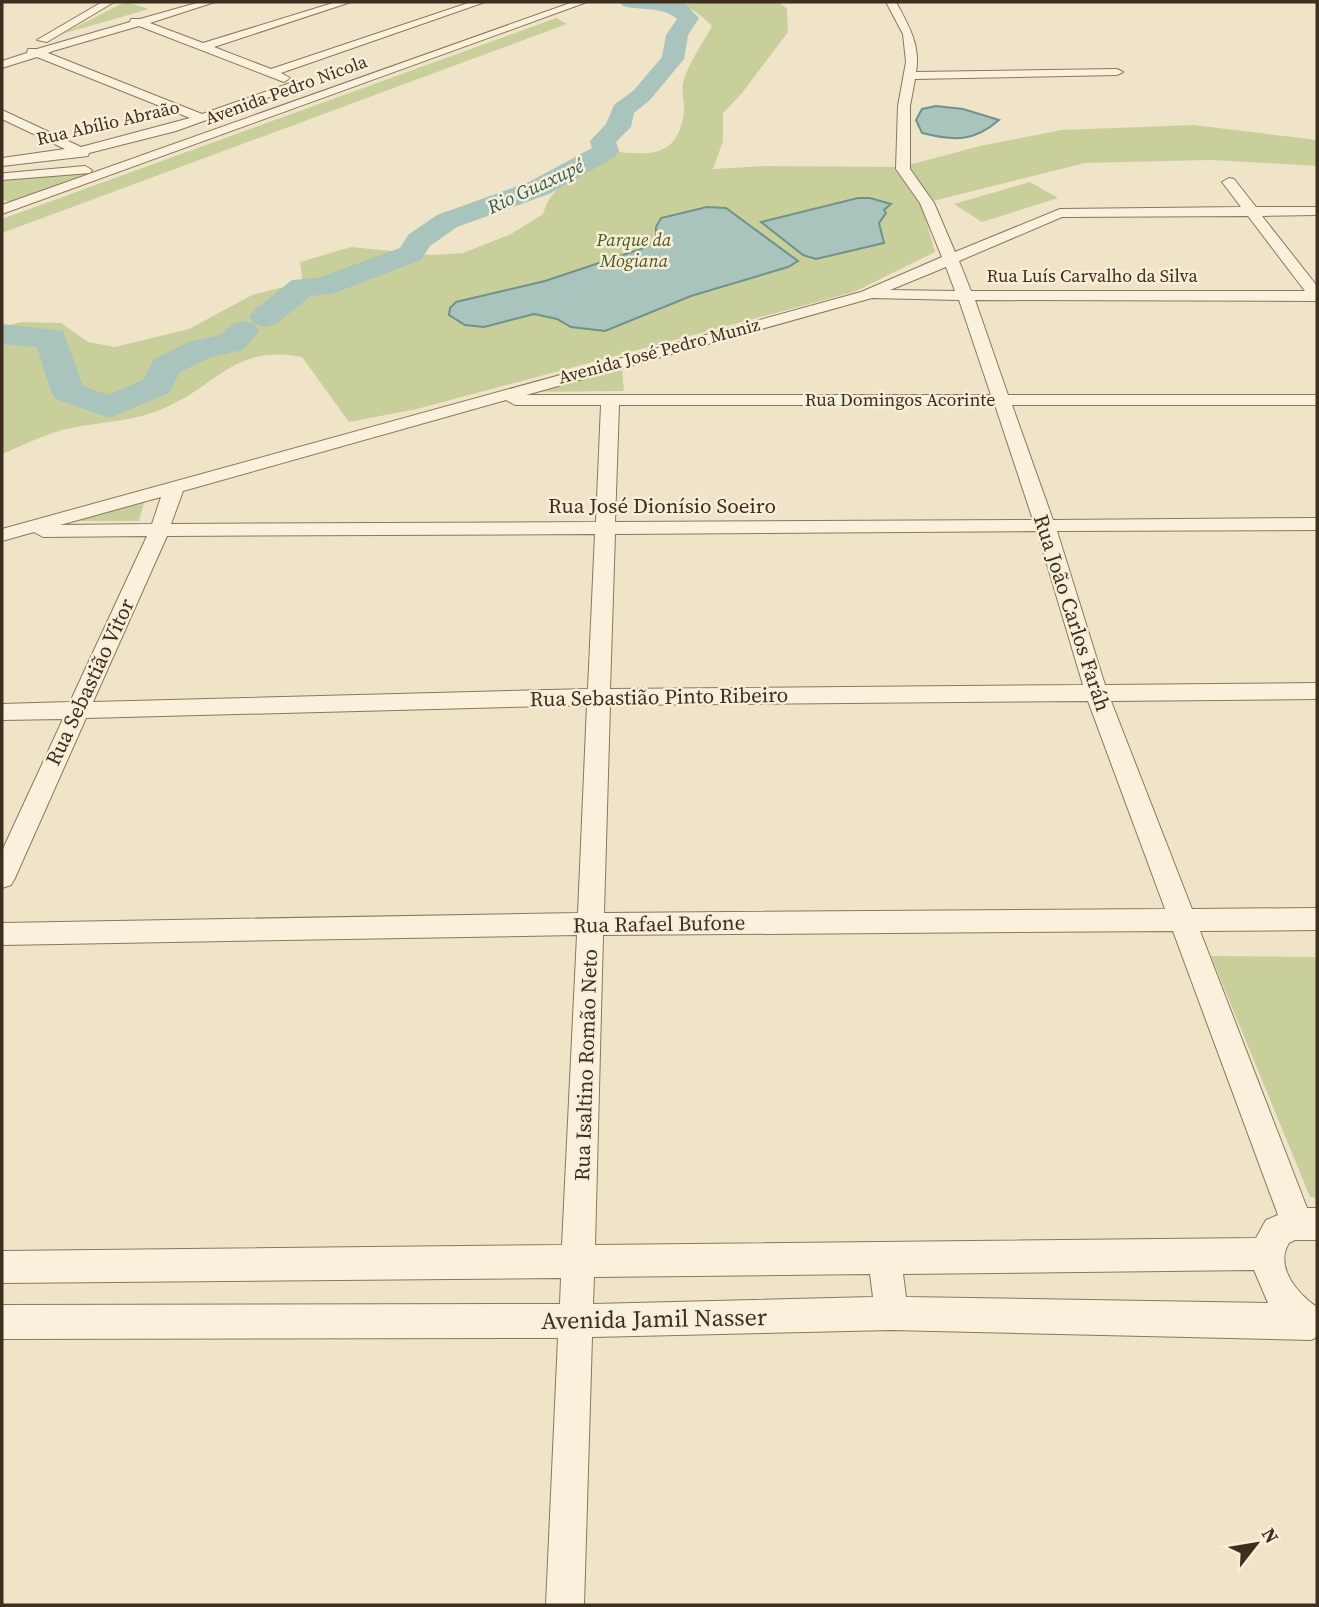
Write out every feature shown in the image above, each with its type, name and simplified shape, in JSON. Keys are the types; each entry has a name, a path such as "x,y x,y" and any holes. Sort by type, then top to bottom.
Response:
{"street":[{"path":"2,65 32,51 109,2"},
{"path":"135,21 161,8 192,2"},
{"path":"2,58 210,2"},
{"path":"203,47 346,2"},
{"path":"135,21 270,73 480,2"},
{"name":"Avenida Pedro Nicola","path":"2,210 118,166 582,2"},
{"name":"Rua João Carlos Faráh","path":"891,2 908,34 912,62 904,106 903,169 927,203 965,295 1045,526 1096,691 1180,919 1307,1223"},
{"path":"32,51 202,118"},
{"path":"908,76 1117,72"},
{"name":"Rua Abílio Abraão","path":"2,162 80,151 172,128 300,84 270,73"},
{"path":"2,114 118,166"},
{"path":"2,177 118,166"},
{"path":"1229,182 1317,296"},
{"name":"Avenida José Pedro Muniz","path":"5,533 866,295 1060,213 1317,211"},
{"name":"Rua Luís Carvalho da Silva","path":"866,295 1317,296"},
{"name":"Rua Domingos Acorinte","path":"482,400 1317,400"},
{"name":"Rua Isaltino Romão Neto","path":"565,1605 610,400"},
{"name":"Rua Sebastião Vitor","path":"2,878 160,529 175,485"},
{"name":"Rua José Dionísio Soeiro","path":"5,533 160,529 1317,524"},
{"name":"Rua Sebastião Pinto Ribeiro","path":"2,712 599,697 1317,691"},
{"name":"Rua Rafael Bufone","path":"2,934 592,925 1317,919"},
{"path":"1307,1223 1282,1228 1272,1239 1267,1254 1269,1271 1276,1289 1289,1306 1311,1323"},
{"path":"2,1267 1267,1254"},
{"path":"885,1258 891,1313"},
{"name":"Avenida Jamil Nasser","path":"2,1322 575,1321 891,1313 1311,1323"}],"green space":[{"path":"125,2 149,9 62,34"},
{"name":"Parque da Mogiana","path":"667,2 779,2 787,9 788,32 742,93 723,113 723,141 713,169 766,166 901,167 980,146 1061,130 1194,125 1317,140 1317,166 1211,160 1085,163 921,204 935,252 854,292 417,409 349,422 302,357 278,354 258,357 241,362 177,402 157,411 133,418 62,430 2,454 2,327 21,322 61,323 88,342 115,347 189,329 252,295 279,288 303,287 300,262 351,247 432,255 463,253 511,234 543,214 548,202 562,185 589,167 606,151 646,153 667,147 680,128 684,112 684,78 712,26 691,10"},
{"path":"556,18 567,24 2,233 2,219"},
{"path":"96,172 13,202 2,200 2,180"},
{"path":"1030,182 1058,198 982,222 954,204"},
{"path":"622,368 624,391 525,392"},
{"path":"145,499 139,521 66,521"},
{"path":"1211,956 1317,957 1317,1198 1310,1197"}],"water":[{"path":"936,106 963,109 999,120 981,132 963,138 922,133 916,120 922,109"},
{"path":"858,198 870,198 891,204 884,210 886,213 879,223 884,243 816,259 803,255 761,222"},
{"path":"707,207 726,208 798,261 788,267 691,296 605,331 571,327 557,319 534,314 484,327 465,325 449,315 450,308 456,302 545,281 647,247 656,238 656,227 661,218"}],"waterway":[{"name":"Rio Guaxupé","path":"265,317 303,287 321,287 411,254 418,241 447,221 539,188 606,151 603,141 618,127 623,110 642,95 673,59 677,35 688,18 675,6 630,2"},
{"name":"Rio Guaxupé","path":"2,334 51,338 68,392 109,407 157,386 166,366 201,349 231,343 243,331"}]}
